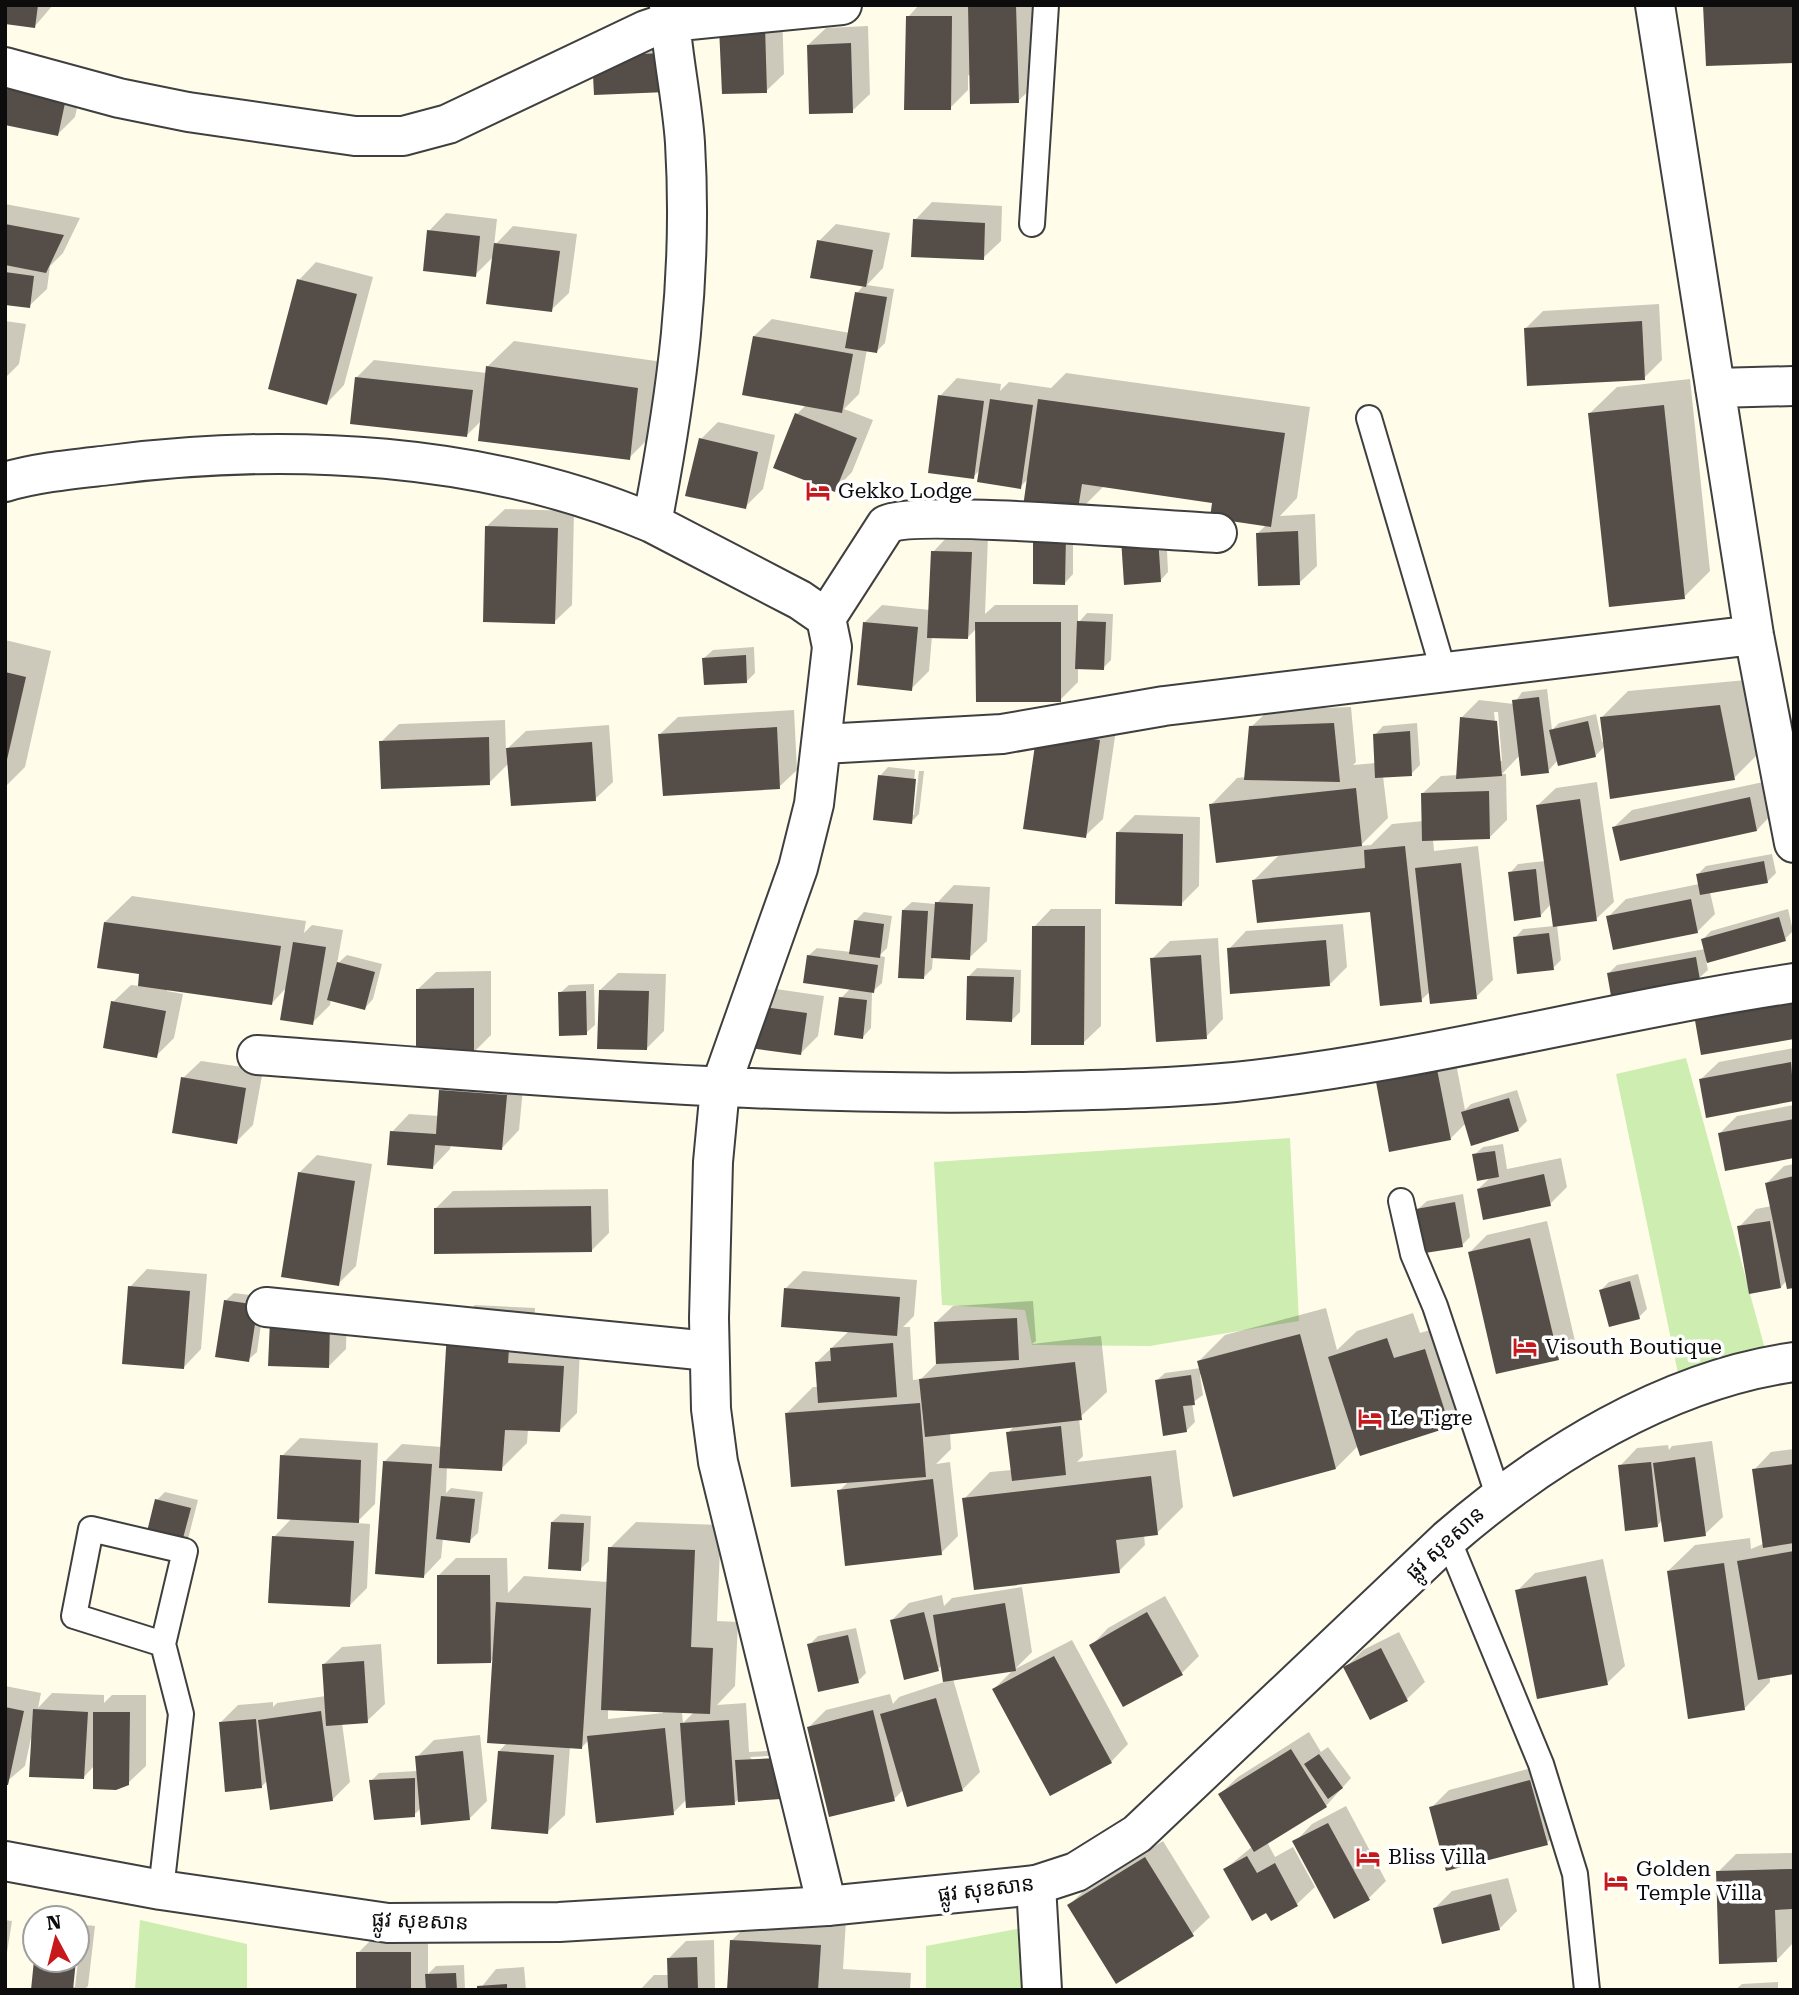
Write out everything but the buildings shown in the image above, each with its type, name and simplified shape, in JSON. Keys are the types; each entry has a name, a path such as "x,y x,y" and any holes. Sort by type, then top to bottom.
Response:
{"street":[{"path":"5,67 119,98 188,112 355,136 403,136 448,124 646,30 670,14 842,5"},
{"path":"1655,5 1754,635 1794,843"},
{"path":"652,523 675,407 687,296 685,145 680,81 670,14"},
{"path":"1715,388 1794,386"},
{"path":"5,482 28,476 137,461 244,453 352,457 457,469 562,490 652,523 800,600 826,618 832,648 814,804 798,868 720,1088 713,1162 709,1352 711,1409 718,1462 827,1906"},
{"path":"826,618 886,525 895,521 949,520 1217,533"},
{"path":"823,744 1002,734 1164,706 1754,635"},
{"path":"257,1055 720,1088 905,1094 1129,1090 1237,1082 1481,1041 1794,983"},
{"path":"266,1307 709,1352"},
{"name":"ផ្លូវ សុខសាន","path":"5,1861 161,1890 388,1923 559,1922 827,1906 1036,1885 1076,1872 1137,1834 1448,1539 1499,1495 1577,1445 1705,1383 1794,1362"},
{"path":"1036,1885 1042,1990"}],"lane":[{"path":"1032,224 1046,5"},
{"path":"1369,418 1444,673"},
{"path":"1401,1201 1413,1254 1435,1306 1499,1495"},
{"path":"161,1890 181,1714 163,1644 185,1551 91,1528 74,1616 163,1644"},
{"path":"1448,1539 1545,1776 1575,1874 1587,1990"}],"green space":[{"path":"1686,1058 1765,1349 1679,1378 1616,1074"},
{"path":"1290,1138 1299,1321 1150,1346 1032,1345 1025,1310 942,1305 934,1162"},
{"path":"140,1920 247,1944 247,1990 135,1990"},
{"path":"1038,1925 1039,1990 926,1990 926,1946"}],"place":[{"name":"Gekko Lodge","path":"818,491"},
{"name":"Visouth Boutique","path":"1525,1347"},
{"name":"Le Tigre","path":"1370,1418"},
{"name":"Bliss Villa","path":"1368,1857"},
{"name":"Golden Temple Villa","path":"1616,1881"}]}
